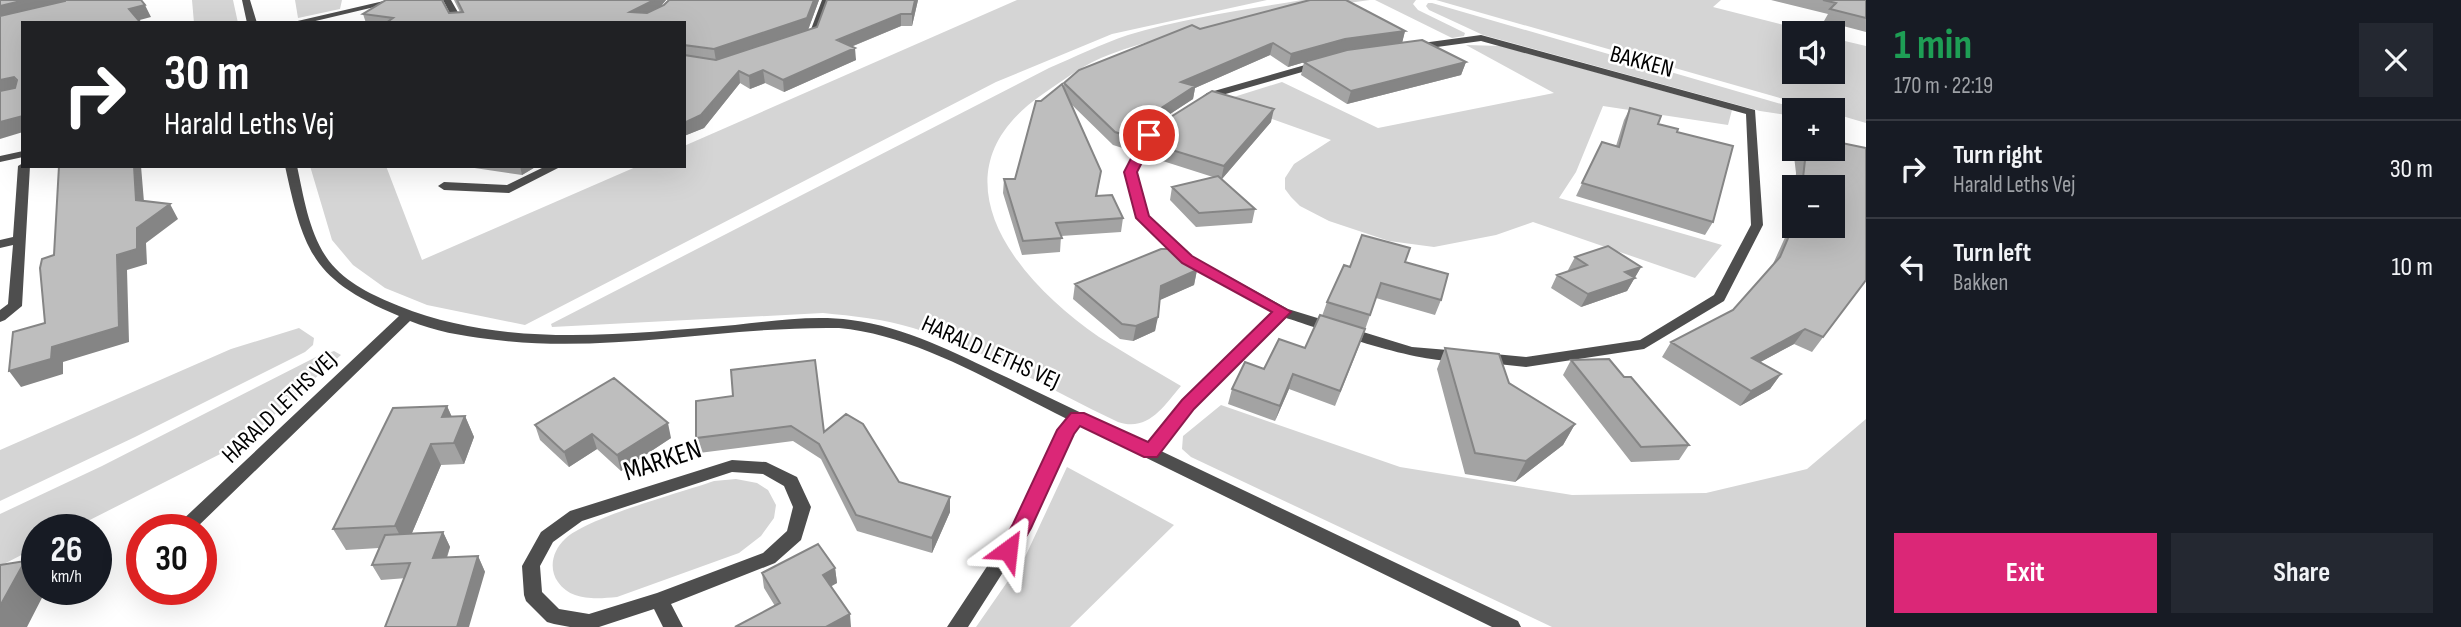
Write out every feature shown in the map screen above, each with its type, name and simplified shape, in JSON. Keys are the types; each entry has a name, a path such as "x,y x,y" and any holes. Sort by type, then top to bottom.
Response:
{"street":[{"path":"246,0 251,21"},
{"path":"302,21 400,0"},
{"path":"447,0 459,21"},
{"path":"790,42 814,34 827,0"},
{"name":"BAKKEN","path":"1328,61 1211,95 1149,135 1130,172 1143,218 1187,259 1283,312 1411,352 1526,362 1644,344 1719,298 1756,225 1751,112 1480,38 1405,48"},
{"path":"0,159 21,154"},
{"path":"0,317 15,306 24,168"},
{"name":"HARALD LETHS VEJ","path":"290,168 309,242 327,268 360,294 406,317 460,331 514,337 597,340 840,323 883,331 932,347 1511,627"},
{"path":"444,186 509,189 552,168"},
{"path":"0,244 19,239"},
{"path":"1151,452 1188,405 1283,312"},
{"name":"HARALD LETHS VEJ","path":"200,514 406,317"},
{"path":"957,627 1021,528 1066,430 1077,417"},
{"name":"MARKEN","path":"732,466 766,468 791,482 802,507 794,535 769,558 659,600 589,622 554,616 533,595 531,566 547,537 576,516 732,466"},
{"path":"659,600 673,627"}],"shaded area":[{"path":"192,0 233,0 238,21 194,21"},
{"path":"295,0 342,0 340,9 298,18"},
{"path":"1017,0 1267,0 1112,34 996,82 525,325 427,305 385,288 353,265 332,240 311,168 387,168 422,260 633,168 686,168 686,145"},
{"path":"1302,0 1370,0 1214,27 1123,49 1092,62 1043,94 1009,124 991,157 988,190 996,223 1014,255 1038,286 1067,313 1099,337 1181,386 1154,416 1146,421 1138,424 1118,422 966,347 913,328 868,318 823,313 552,327 551,324 1049,68 1128,35 1214,15"},
{"path":"1375,0 1416,0 1413,4 1418,10 1465,33 1464,36 1452,38"},
{"path":"1436,0 1721,0 1713,7 1782,25 1782,84 1845,84 1845,41 1866,46 1866,123 1845,117 1845,98 1782,99"},
{"path":"1432,3 1782,104 1782,114 1760,111 1483,35 1429,10 1426,6"},
{"path":"1466,45 1501,46 1732,110 1728,125 1603,106 1576,172 1559,198 1722,245 1695,278 1533,222 1496,235 1434,247 1389,241 1329,221 1300,206 1285,189 1285,178 1294,164 1331,140 1221,101 1282,82 1378,128 1554,93"},
{"path":"299,328 314,338 313,345 305,352 0,501 0,450 231,349"},
{"path":"334,351 341,355 244,442 102,514 21,514 21,555 0,566 0,514 102,466 316,357"},
{"path":"1221,405 1400,467 1572,495 1706,493 1807,469 1866,419 1866,627 1552,627 1191,457 1182,449 1183,436"},
{"path":"1067,467 1174,525 1070,627 976,627 1026,555"},
{"path":"736,479 757,483 768,490 776,505 774,518 761,536 739,553 617,597 577,596 563,588 555,577 553,565 557,548 565,539 593,522 714,481"}],"building":[{"path":"0,0 25,0 0,6"},
{"path":"141,0 145,5 129,9 139,21 21,21 21,117 0,122 0,91 15,88 17,80 14,77 0,80 0,16 65,1"},
{"path":"386,0 442,0 449,13 463,12 457,0 654,0 630,12 647,13 669,0 814,0 807,18 714,49 686,45 686,21 389,21 393,18 363,14"},
{"path":"827,0 915,0 912,14 901,14 837,40 855,48 783,80 763,70 749,76 739,71 701,115 686,122 686,55 716,60 817,27"},
{"path":"1310,0 1346,0 1405,31 1345,39 1291,54 1273,43 1181,82 1195,86 1146,118 1134,138 1115,132 1064,83 1079,70 1192,25 1200,29"},
{"path":"1823,0 1866,0 1866,18 1830,9 1836,3"},
{"path":"1422,40 1466,62 1351,91 1304,62 1347,50"},
{"path":"1062,84 1101,171 1096,196 1112,195 1123,218 1056,223 1062,238 1023,241 1004,179 1015,179 1036,101 1041,101"},
{"path":"1212,91 1274,109 1224,166 1149,143 1158,125"},
{"path":"1630,108 1661,116 1658,124 1678,129 1677,132 1733,146 1713,222 1582,183 1602,142 1619,147"},
{"path":"1845,144 1866,148 1866,280 1823,337 1805,329 1752,358 1781,374 1751,391 1671,342 1733,310 1780,257 1788,238 1845,238 1845,175 1803,175 1805,161 1845,161"},
{"path":"59,168 134,168 136,200 170,204 137,228 137,249 117,255 119,327 52,347 51,359 9,371 13,332 45,323 40,268 42,259 54,255"},
{"path":"1218,176 1255,209 1199,213 1172,187"},
{"path":"1362,235 1410,248 1405,262 1448,274 1441,300 1381,283 1370,315 1327,302 1344,265 1350,267"},
{"path":"1608,246 1641,267 1625,272 1635,278 1588,294 1557,275 1587,265 1575,257"},
{"path":"1161,249 1168,249 1197,270 1161,286 1158,317 1136,326 1122,324 1075,284"},
{"path":"1320,315 1365,329 1340,391 1293,374 1280,406 1232,389 1245,362 1264,369 1279,339 1305,348"},
{"path":"1445,348 1499,354 1509,383 1575,424 1526,461 1475,453"},
{"path":"1609,359 1624,377 1631,377 1689,445 1641,447 1571,360"},
{"path":"815,360 824,432 846,414 863,424 899,482 950,497 932,538 856,515 819,444 791,426 696,438 696,401 733,396 731,370"},
{"path":"614,378 668,423 617,455 592,434 564,452 535,425"},
{"path":"447,406 442,417 465,416 454,443 431,444 395,526 333,529 393,408"},
{"path":"443,532 433,558 478,556 457,627 385,627 410,563 372,565 385,535"},
{"path":"818,544 835,568 823,575 850,614 826,627 735,627 780,603 762,573"},
{"path":"21,562 21,568 0,606 0,565"}],"route":[{"path":"1008,550 1021,528 1066,430 1077,417 1151,452 1188,405 1283,312 1187,259 1143,218 1130,172 1149,135"}]}
